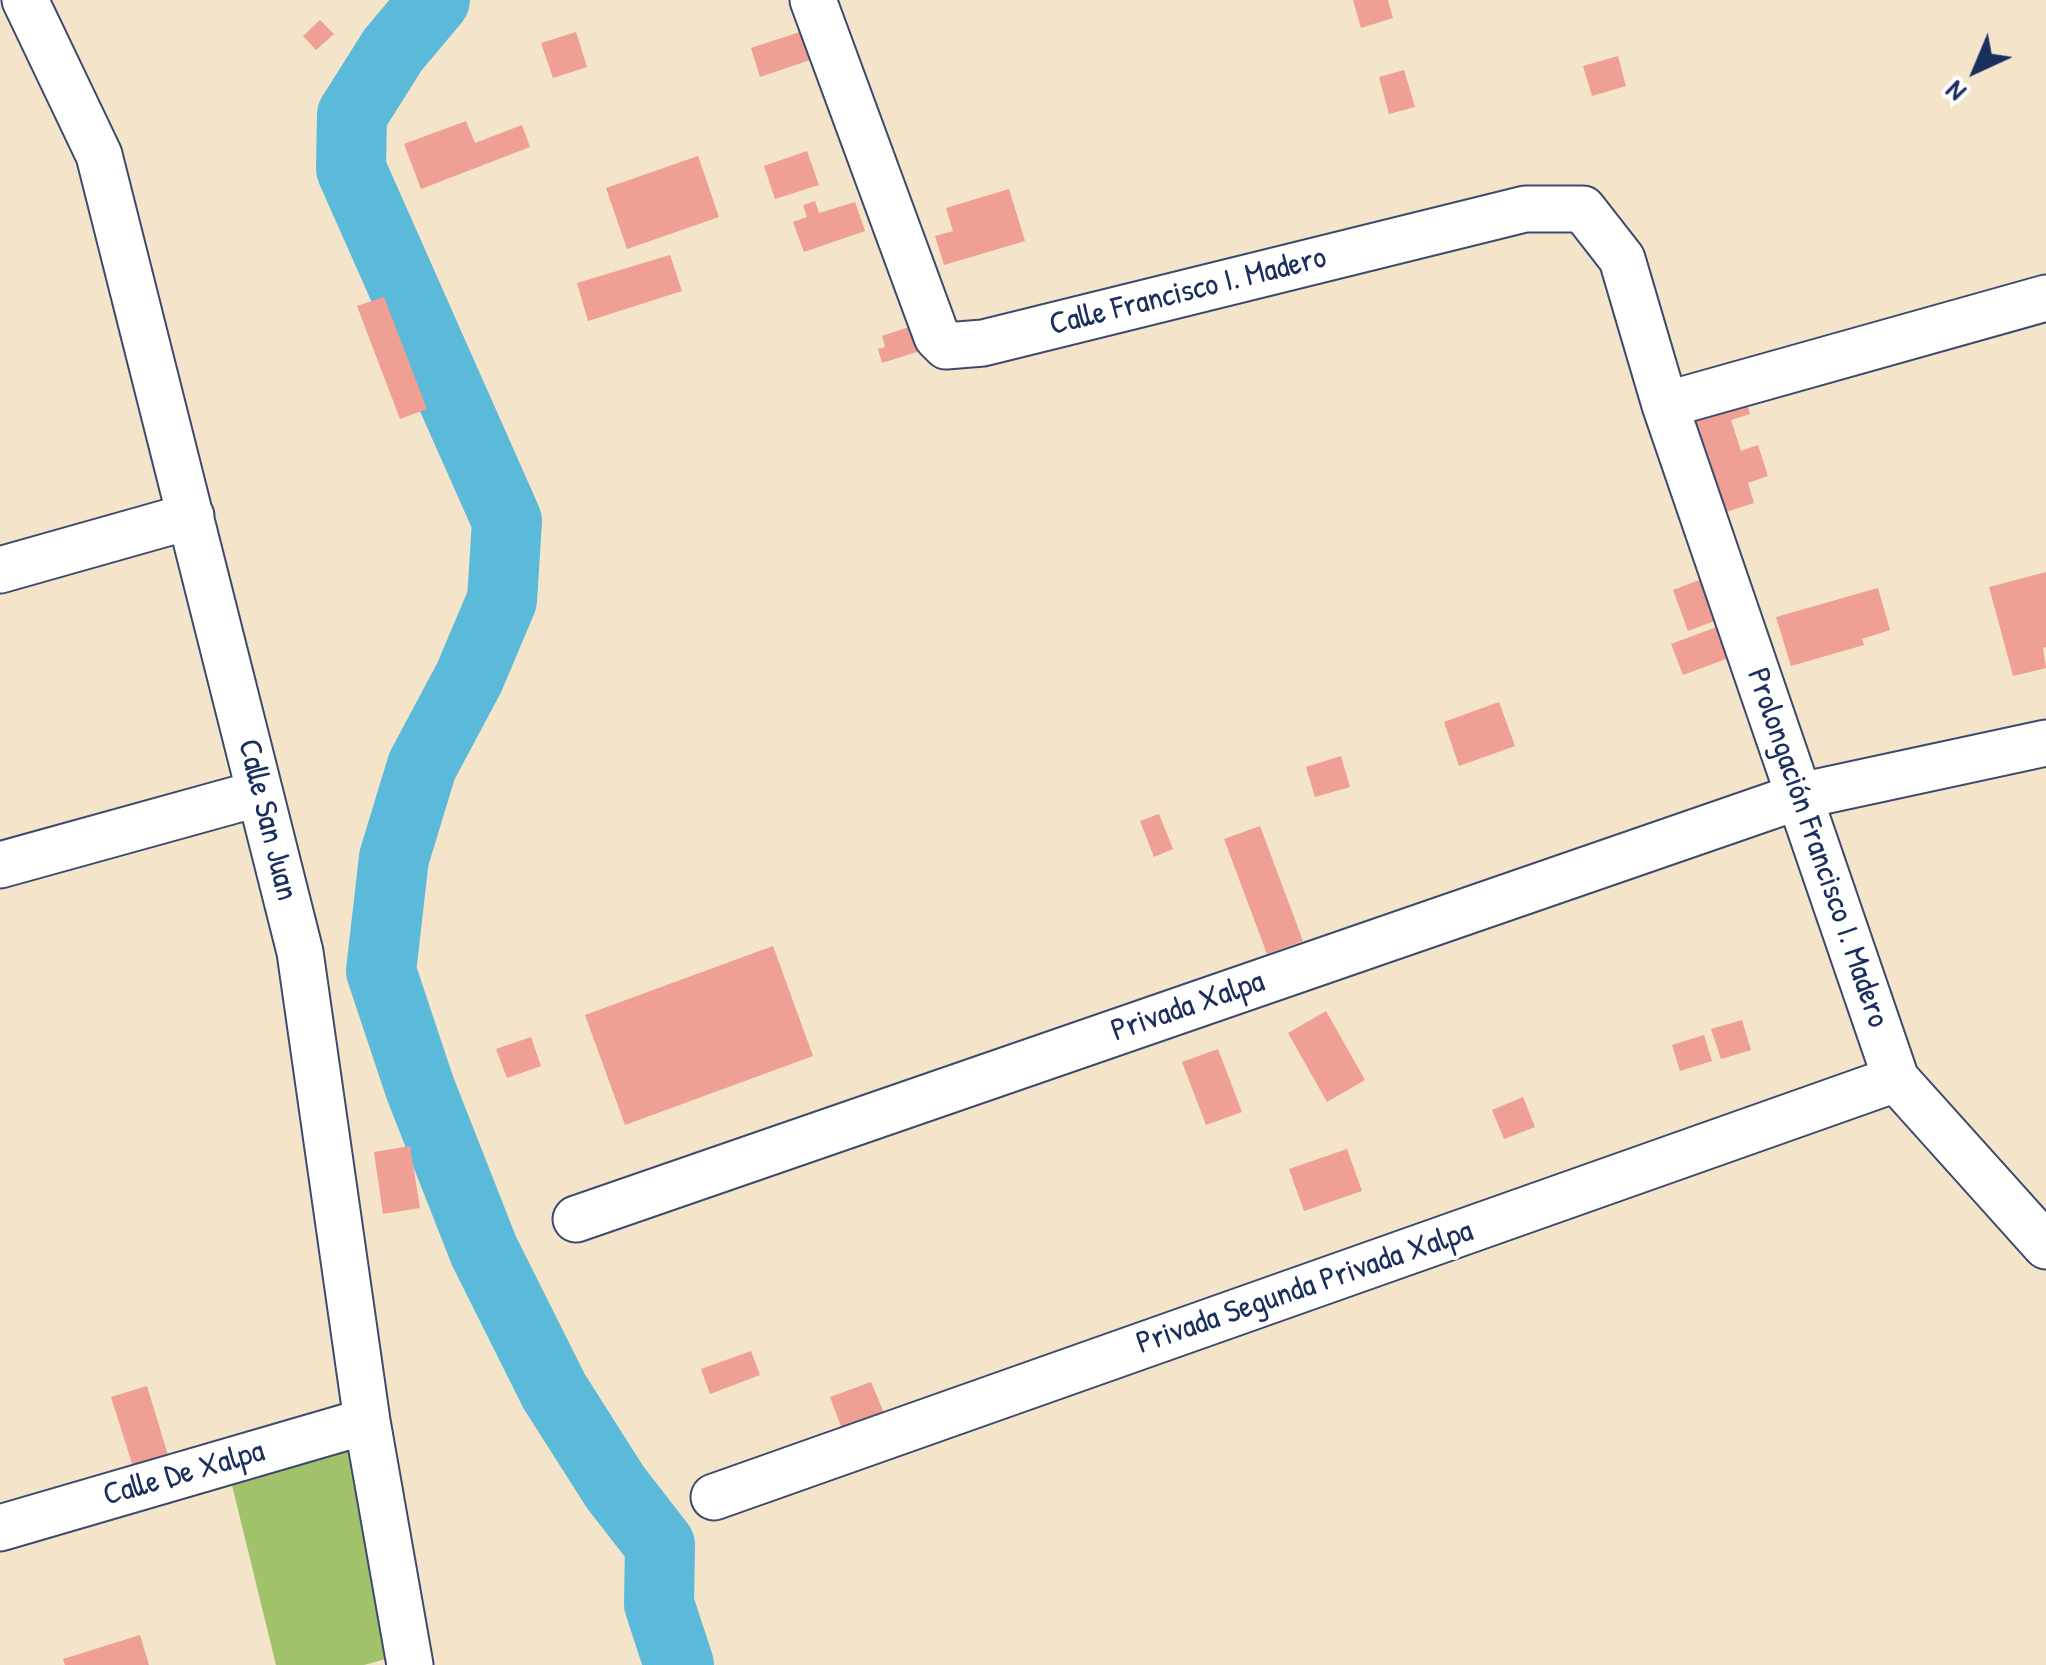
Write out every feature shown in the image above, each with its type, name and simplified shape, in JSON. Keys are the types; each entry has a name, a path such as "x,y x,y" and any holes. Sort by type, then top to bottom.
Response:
{"street":[{"name":"Calle San Juan","path":"26,0 99,155 300,952 367,1421 410,1665"},
{"name":"Calle Francisco I. Madero","path":"813,0 937,337 946,346 983,343 1525,209 1583,209 1622,259 1665,405"},
{"path":"1665,405 2046,298"},
{"name":"Prolongación Francisco I. Madero","path":"1665,405 1896,1079 2046,1246"},
{"path":"0,570 191,516"},
{"name":"Privada Xalpa","path":"576,1219 1800,796 2046,742"},
{"path":"0,865 260,793"},
{"name":"Privada Segunda Privada Xalpa","path":"714,1497 1896,1079"},
{"name":"Calle De Xalpa","path":"0,1528 367,1421"}],"green space":[{"path":"355,1436 386,1659 364,1665 276,1665 230,1477"}],"building":[{"path":"1353,0 1388,0 1393,18 1361,28"},
{"path":"320,20 334,34 316,50 303,36"},
{"path":"806,30 816,58 760,77 751,48"},
{"path":"576,32 587,67 553,78 541,43"},
{"path":"1618,56 1626,86 1592,96 1583,66"},
{"path":"1404,70 1415,107 1389,114 1379,77"},
{"path":"466,121 475,143 522,125 530,147 421,189 404,144"},
{"path":"807,151 819,185 775,199 764,166"},
{"path":"698,156 719,217 627,249 606,188"},
{"path":"1009,189 1025,241 944,265 935,236 953,231 946,208"},
{"path":"815,201 819,213 855,202 865,231 804,252 793,222 807,217 803,205"},
{"path":"670,255 682,291 588,321 577,283"},
{"path":"384,297 427,409 400,419 357,306"},
{"path":"915,325 923,350 882,363 878,349 885,347 882,336"},
{"path":"1747,404 1750,414 1731,420 1741,451 1758,445 1768,476 1748,483 1754,503 1723,513 1693,421"},
{"path":"2046,572 2046,668 2013,676 1989,587"},
{"path":"1702,579 1717,620 1688,631 1673,590"},
{"path":"1878,588 1890,630 1862,639 1864,645 1791,666 1776,617"},
{"path":"1722,625 1734,656 1683,675 1671,644"},
{"path":"1499,702 1515,746 1459,766 1444,722"},
{"path":"1341,756 1350,787 1315,797 1306,767"},
{"path":"1159,814 1173,849 1154,857 1140,821"},
{"path":"1260,826 1303,941 1267,954 1224,839"},
{"path":"773,946 813,1056 625,1125 585,1015"},
{"path":"1326,1011 1365,1080 1327,1102 1288,1033"},
{"path":"1742,1020 1751,1050 1721,1059 1711,1029"},
{"path":"1704,1035 1712,1061 1680,1071 1672,1045"},
{"path":"531,1037 541,1066 507,1078 496,1049"},
{"path":"1218,1049 1242,1112 1206,1125 1182,1062"},
{"path":"1523,1097 1535,1127 1504,1139 1492,1110"},
{"path":"410,1146 420,1208 383,1214 374,1152"},
{"path":"1347,1149 1362,1191 1304,1211 1289,1169"},
{"path":"751,1351 760,1375 710,1394 701,1369"},
{"path":"871,1382 884,1413 842,1429 830,1397"},
{"path":"147,1386 170,1462 135,1473 111,1397"},
{"path":"140,1635 149,1665 65,1665 63,1659"}],"waterway":[{"path":"435,0 393,50 352,115 351,169 507,521 502,600 469,678 422,766 394,858 381,971 420,1088 484,1251 554,1391 615,1487 660,1545 659,1604 679,1665"}]}
